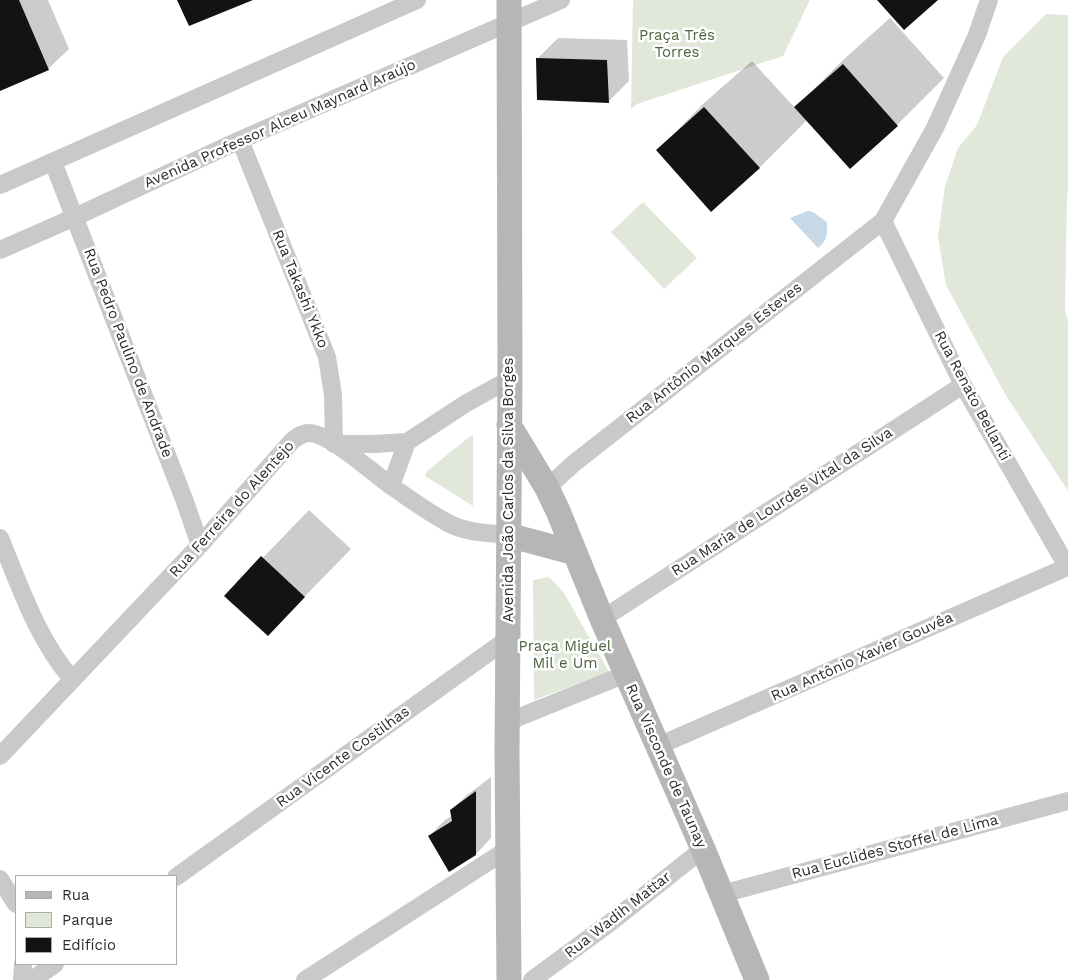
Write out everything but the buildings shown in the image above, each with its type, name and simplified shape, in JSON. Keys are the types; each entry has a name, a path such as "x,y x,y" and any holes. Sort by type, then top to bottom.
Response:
{"street":[{"path":"0,185 417,0"},
{"name":"Avenida Professor Alceu Maynard Araújo","path":"0,250 240,140 509,12 561,0"},
{"path":"883,221 935,128 977,35 989,0"},
{"name":"Avenida João Carlos da Silva Borges","path":"509,12 510,379 507,722 509,980"},
{"name":"Rua Takashi Ykko","path":"240,140 327,357 333,395 334,444"},
{"name":"Rua Pedro Paulino de Andrade","path":"53,162 184,499 200,545"},
{"name":"Rua Renato Bellanti","path":"883,221 963,385 1068,568"},
{"name":"Rua Antônio Marques Esteves","path":"548,488 573,464 883,221"},
{"path":"334,444 407,442 465,404 510,379"},
{"name":"Rua Maria de Lourdes Vital da Silva","path":"602,619 963,385"},
{"name":"Rua Visconde de Taunay","path":"509,425 548,488 602,619 703,849 757,980"},
{"name":"Rua Ferreira do Alentejo","path":"0,756 200,545 292,441 300,435 309,433 319,435 391,486 449,523 467,531 508,535"},
{"path":"391,486 407,442"},
{"path":"508,535 576,553"},
{"path":"0,538 48,646 60,666 72,679"},
{"name":"Rua Antônio Xavier Gouvêa","path":"658,746 1068,568"},
{"name":"Rua Vicente Costilhas","path":"178,876 509,638"},
{"path":"507,722 626,674"},
{"name":"Rua Euclides Stoffel de Lima","path":"722,894 1068,801"},
{"path":"305,980 508,849"},
{"name":"Rua Wadih Mattar","path":"532,980 703,849"},
{"path":"0,879 15,902"},
{"path":"22,980 23,965"},
{"path":"32,980 54,965"}],"green space":[{"name":"Praça Três Torres","path":"633,0 810,0 783,56 637,104 631,109"},
{"path":"1046,14 1068,15 1068,190 1065,308 1068,322 1068,491 1005,394 946,285 938,237 945,186 958,148 977,125 1003,57"},
{"path":"643,202 697,258 664,289 611,232"},
{"path":"473,434 473,506 425,476 427,471"},
{"name":"Praça Miguel Mil e Um","path":"549,577 564,593 609,672 534,700 533,580"}],"water":[{"path":"808,211 813,212 827,222 825,239 818,248 790,218"}]}
